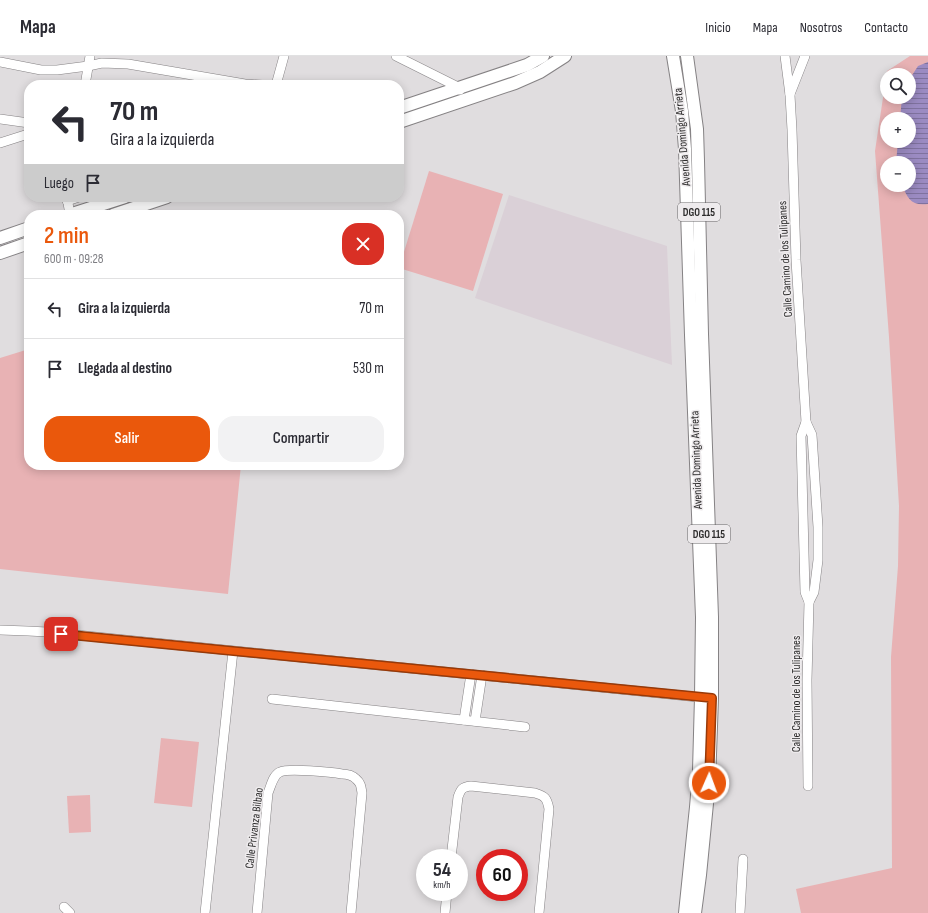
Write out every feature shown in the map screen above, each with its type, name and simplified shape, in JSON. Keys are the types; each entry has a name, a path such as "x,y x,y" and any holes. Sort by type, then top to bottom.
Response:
{"main road":[{"path":"404,106 460,88 543,56"},
{"path":"404,120 515,83 540,72 565,56"},
{"name":"Avenida Domingo Arrieta","path":"673,56 682,111 686,149 697,334 707,617 707,698 696,807 695,913"},
{"name":"Avenida Domingo Arrieta","path":"687,56 698,153 697,334"},
{"path":"85,210 109,202"},
{"path":"128,210 152,202"},
{"path":"0,238 24,230"},
{"path":"0,253 24,245"},
{"name":"Avenida Domingo Arrieta","path":"685,913 695,874"}],"street":[{"path":"86,80 90,56"},
{"path":"277,80 284,56"},
{"path":"396,56 460,88 464,101"},
{"name":"Calle Camino de los Tulipanes","path":"784,56 790,95 796,260 806,422 812,435 818,526 818,560 814,592 809,602"},
{"name":"Calle Camino de los Tulipanes","path":"790,95 805,56"},
{"path":"0,62 41,70 57,70 102,63 128,64 216,80"},
{"path":"0,119 24,122"},
{"path":"0,143 24,136"},
{"name":"Calle Camino de los Tulipanes","path":"806,422 801,436 805,592 809,602 807,680 808,786"},
{"path":"0,630 28,631 707,698"},
{"path":"206,913 233,651"},
{"path":"464,720 471,674"},
{"path":"475,721 482,676"},
{"path":"272,699 525,727"},
{"name":"Calle Privanza Bilbao","path":"257,913 268,793 274,777 279,772 284,770 294,770 344,774 355,778 360,783 362,793 351,913"},
{"path":"452,849 458,797 461,789 471,786 542,795 547,800 548,809 539,913"},
{"path":"740,913 743,860"},
{"path":"445,913 446,901"}],"shaded area":[{"path":"910,56 928,56 928,913 801,913 796,889 892,868 891,657 898,566 899,506 889,337 875,151 880,118 880,148 916,148 916,112 881,112 882,104 916,104 916,68 892,68"},
{"path":"928,62 928,204 914,203 908,198 905,192 916,192 916,156 897,156 897,148 916,148 916,112 901,112 901,104 916,104 916,69 918,66"},
{"path":"429,171 503,194 473,291 404,270 404,252"},
{"path":"509,195 667,246 672,365 475,298"},
{"path":"24,351 24,470 240,470 228,594 0,569 0,358"},
{"path":"161,738 199,742 192,807 154,803"},
{"path":"90,795 91,832 69,833 67,796"}],"route":[{"path":"61,634 712,698 709,783"}]}
